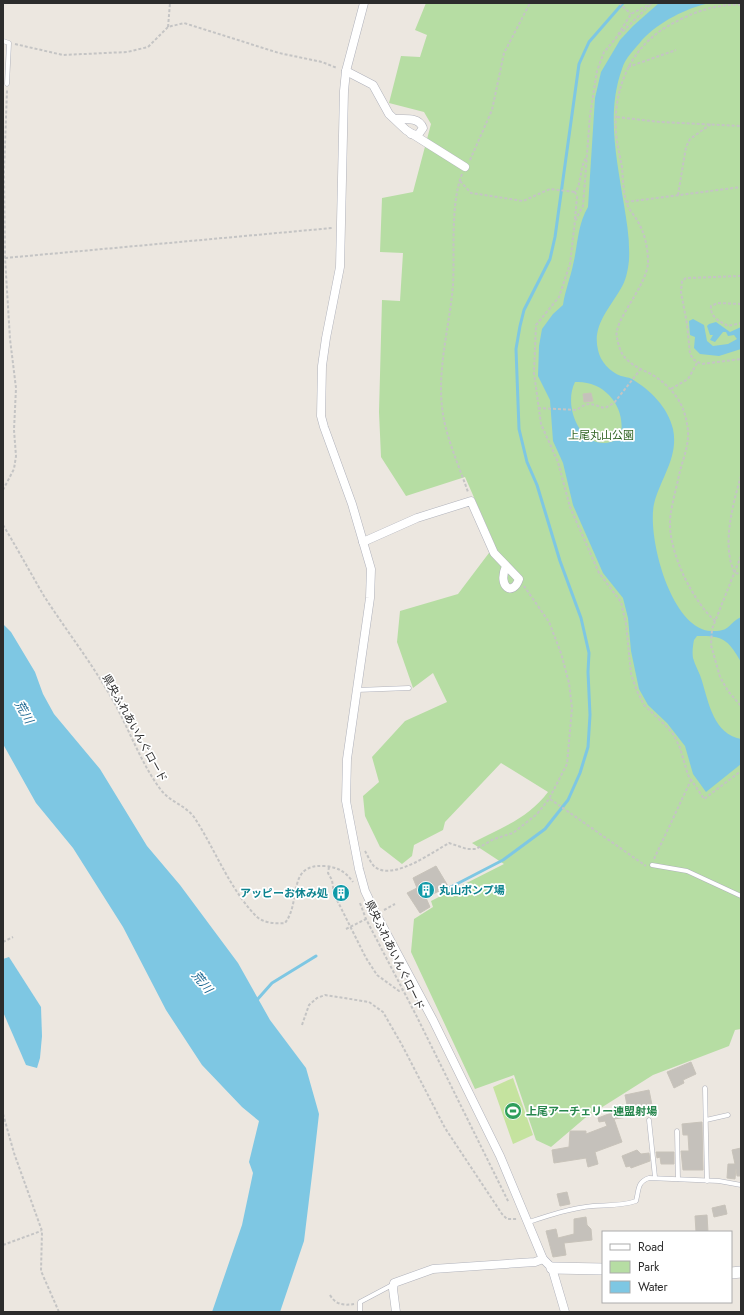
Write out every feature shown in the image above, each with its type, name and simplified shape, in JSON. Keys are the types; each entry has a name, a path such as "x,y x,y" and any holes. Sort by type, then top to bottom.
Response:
{"street":[{"path":"364,3 346,71 343,103 342,228 340,267 322,366 321,416 352,504 371,569 371,580 347,759 346,801 358,864 365,891 454,1061 500,1156 523,1218 543,1259 552,1268 565,1312"},
{"path":"346,71 372,85 389,114 411,134 465,168"},
{"path":"396,119 415,120 422,124 423,128 418,135 411,134"},
{"path":"363,542 417,518 471,501 494,553 519,579 514,588 508,588 504,585 502,580 506,566"},
{"path":"396,1312 393,1289 394,1283 433,1270 535,1262 543,1259"},
{"path":"552,1268 602,1269"}],"lane":[{"path":"3,41 9,43 6,66 7,84"},
{"path":"357,690 409,688"},
{"path":"652,865 687,870 741,896"},
{"path":"705,1088 707,1181"},
{"path":"706,1120 728,1115"},
{"path":"649,1120 655,1177"},
{"path":"677,1131 678,1179"},
{"path":"523,1218 577,1209 626,1204 636,1201 638,1186 642,1180 655,1177 741,1185"},
{"path":"360,1312 360,1302 394,1283"}],"path":[{"path":"168,27 170,3"},
{"path":"471,501 444,420 442,395 446,324 452,287 455,215 460,181 492,110 504,53 530,3"},
{"path":"619,3 630,13"},
{"path":"616,38 630,13 653,3"},
{"path":"575,220 583,206 586,157 594,79 604,52 616,38 653,3"},
{"path":"715,621 701,606 690,588 679,560 671,530 671,513 689,435 684,410 670,389 658,379 640,370 623,355 616,334 622,314 629,307 642,286 648,263 644,235 626,202 616,134 621,91 628,67 645,42 675,22 712,7 741,5"},
{"path":"9,43 63,55 127,52 148,47 168,27 184,23 279,53 322,62 346,71"},
{"path":"628,67 676,50"},
{"path":"3,490 14,468 16,456 14,430 16,388 10,339 5,258 4,171 7,84"},
{"path":"617,117 660,122 711,123 741,126"},
{"path":"678,196 686,147 690,139 711,123"},
{"path":"575,192 578,188 581,166 586,157"},
{"path":"460,181 471,193 523,201 550,189 575,192"},
{"path":"626,202 741,187"},
{"path":"575,192 577,197 570,264 559,297 536,326 534,369 541,424 558,462 575,521 599,573 621,602 626,623 631,674 644,705 674,736 691,780 704,799 741,771"},
{"path":"5,258 342,228"},
{"path":"741,276 686,278 682,281 681,301 687,324 691,357 697,363 716,363 741,359"},
{"path":"741,304 718,302 713,304 710,311 715,318 728,326 741,323"},
{"path":"670,389 688,379 697,363"},
{"path":"538,408 578,410 584,403 605,408 614,403 640,370"},
{"path":"735,573 730,561 728,533 741,476"},
{"name":"県央ふれあいんぐロード","path":"3,525 44,595 111,697 134,743 161,790 168,797 178,802 192,815 202,830 229,880 255,916 266,922 276,924 285,923 290,916 299,877 303,870 312,866 329,867 342,870 355,884"},
{"path":"741,556 712,629 711,640 713,656 720,677 728,692 741,706"},
{"path":"735,573 741,574"},
{"path":"364,848 376,867 386,872 393,871 449,843 467,850 476,849 494,839 513,833 537,814 549,799 567,764 572,708 569,683 561,653 549,622 519,579"},
{"path":"549,799 645,867 652,865 691,780"},
{"path":"329,867 328,873 332,880 334,894 350,927 377,975 399,991 403,990"},
{"name":"県央ふれあいんぐロード","path":"358,899 513,1209"},
{"path":"381,911 395,904"},
{"path":"346,930 367,919"},
{"path":"3,942 13,937"},
{"path":"302,1025 309,1005 317,998 325,995 359,1000 378,1007 390,1022 444,1128 502,1214 507,1219 523,1218"},
{"path":"3,1114 14,1153 42,1231 41,1270 59,1312"},
{"path":"3,1245 42,1231"},
{"path":"330,1295 335,1303 346,1305 360,1302"}],"green space":[{"name":"上尾丸山公園","path":"426,3 741,3 741,1029 735,1030 729,1046 653,1075 585,1118 551,1147 536,1140 514,1075 475,1089 411,952 414,919 433,907 431,901 504,864 472,843 503,828 523,816 548,792 501,763 445,822 443,830 414,845 412,856 402,864 380,847 365,816 363,796 379,782 372,757 405,721 447,702 433,673 413,688 397,642 400,611 458,594 495,545 465,477 406,496 381,457 379,412 382,300 400,301 403,253 380,252 382,198 413,192 431,124 424,112 389,103 401,56 420,57 427,35 415,30"},
{"name":"上尾アーチェリー連盟射場","path":"513,1078 533,1135 513,1144 493,1087"}],"water":[{"path":"659,3 710,3 682,12 656,27 633,50 625,61 622,69 617,86 615,102 614,137 628,232 629,260 624,283 599,325 597,333 599,354 606,366 613,372 632,379 645,388 663,406 671,421 674,439 673,449 668,468 654,504 653,519 654,537 658,558 674,599 684,615 697,626 711,631 726,629 741,617 741,662 729,644 720,638 697,636 694,640 693,658 714,717 724,731 741,739 741,764 706,792 693,774 685,746 667,723 648,705 639,689 631,651 628,618 623,598 603,573 573,505 563,463 553,441 550,400 538,376 539,346 542,329 553,314 563,305 580,228 584,214 588,207 595,98 601,72 620,40 633,26","holes":["575,382 586,383 605,391 612,398 621,416 622,427 620,438 608,443 597,442 587,437 580,428 574,418 571,406 572,393"]},
{"path":"693,319 704,325 707,341 713,346 728,344 737,339 734,335 728,336 726,332 723,332 715,342 710,340 713,335 710,335 707,326 709,324 716,322 730,332 741,327 741,349 719,356 700,354 694,348 695,337 690,335 689,321"},
{"name":"荒川","path":"3,624 11,632 35,672 43,694 54,714 100,769 147,846 180,885 238,963 270,1020 306,1068 319,1114 304,1241 280,1312 212,1312 242,1225 253,1173 249,1162 259,1121 242,1107 202,1065 166,1010 123,927 73,848 36,803 3,744"},
{"path":"9,957 41,1007 42,1036 40,1058 37,1068 26,1065 3,1012 3,959"}],"building":[{"path":"591,393 593,401 584,402 583,394"},
{"name":"丸山ポンプ場","path":"436,866 448,886 426,898 430,907 420,913 407,893 417,888 413,878"},
{"path":"691,1062 696,1074 683,1080 684,1083 674,1088 667,1072"},
{"path":"649,1090 652,1105 628,1110 625,1095"},
{"path":"627,1107 628,1117 614,1119 622,1142 595,1152 598,1164 588,1167 586,1158 554,1163 552,1150 569,1147 570,1131 586,1131 586,1134 607,1126 605,1121 599,1122 598,1118"},
{"path":"702,1122 703,1170 683,1170 681,1151 689,1151 688,1135 683,1135 682,1124"},
{"path":"741,1148 741,1176 737,1176 736,1169 735,1179 727,1178 728,1164 735,1164 732,1150"},
{"path":"637,1150 641,1154 649,1153 650,1161 631,1168 630,1166 626,1167 622,1156"},
{"path":"656,1152 674,1152 674,1164 661,1164 660,1157 657,1158"},
{"path":"567,1192 570,1204 560,1206 557,1194"},
{"path":"725,1205 727,1214 714,1217 712,1208"},
{"path":"707,1215 708,1231 696,1231 695,1216"},
{"path":"586,1217 587,1225 591,1229 592,1240 564,1243 566,1255 553,1257 546,1231 556,1229 558,1238 574,1234 574,1219"}],"waterway":[{"path":"449,888 503,860 545,829 568,800 580,773 588,747 590,715 588,672 589,653 581,618 560,561 537,485 527,462 519,429 516,349 524,310 550,259 555,237 579,64 589,42 623,3"},
{"path":"256,1001 272,983 316,956"}],"place":[{"name":"丸山ポンプ場","path":"426,890"},
{"name":"アッピーお休み処","path":"341,893"},
{"name":"上尾アーチェリー連盟射場","path":"513,1111"}]}
